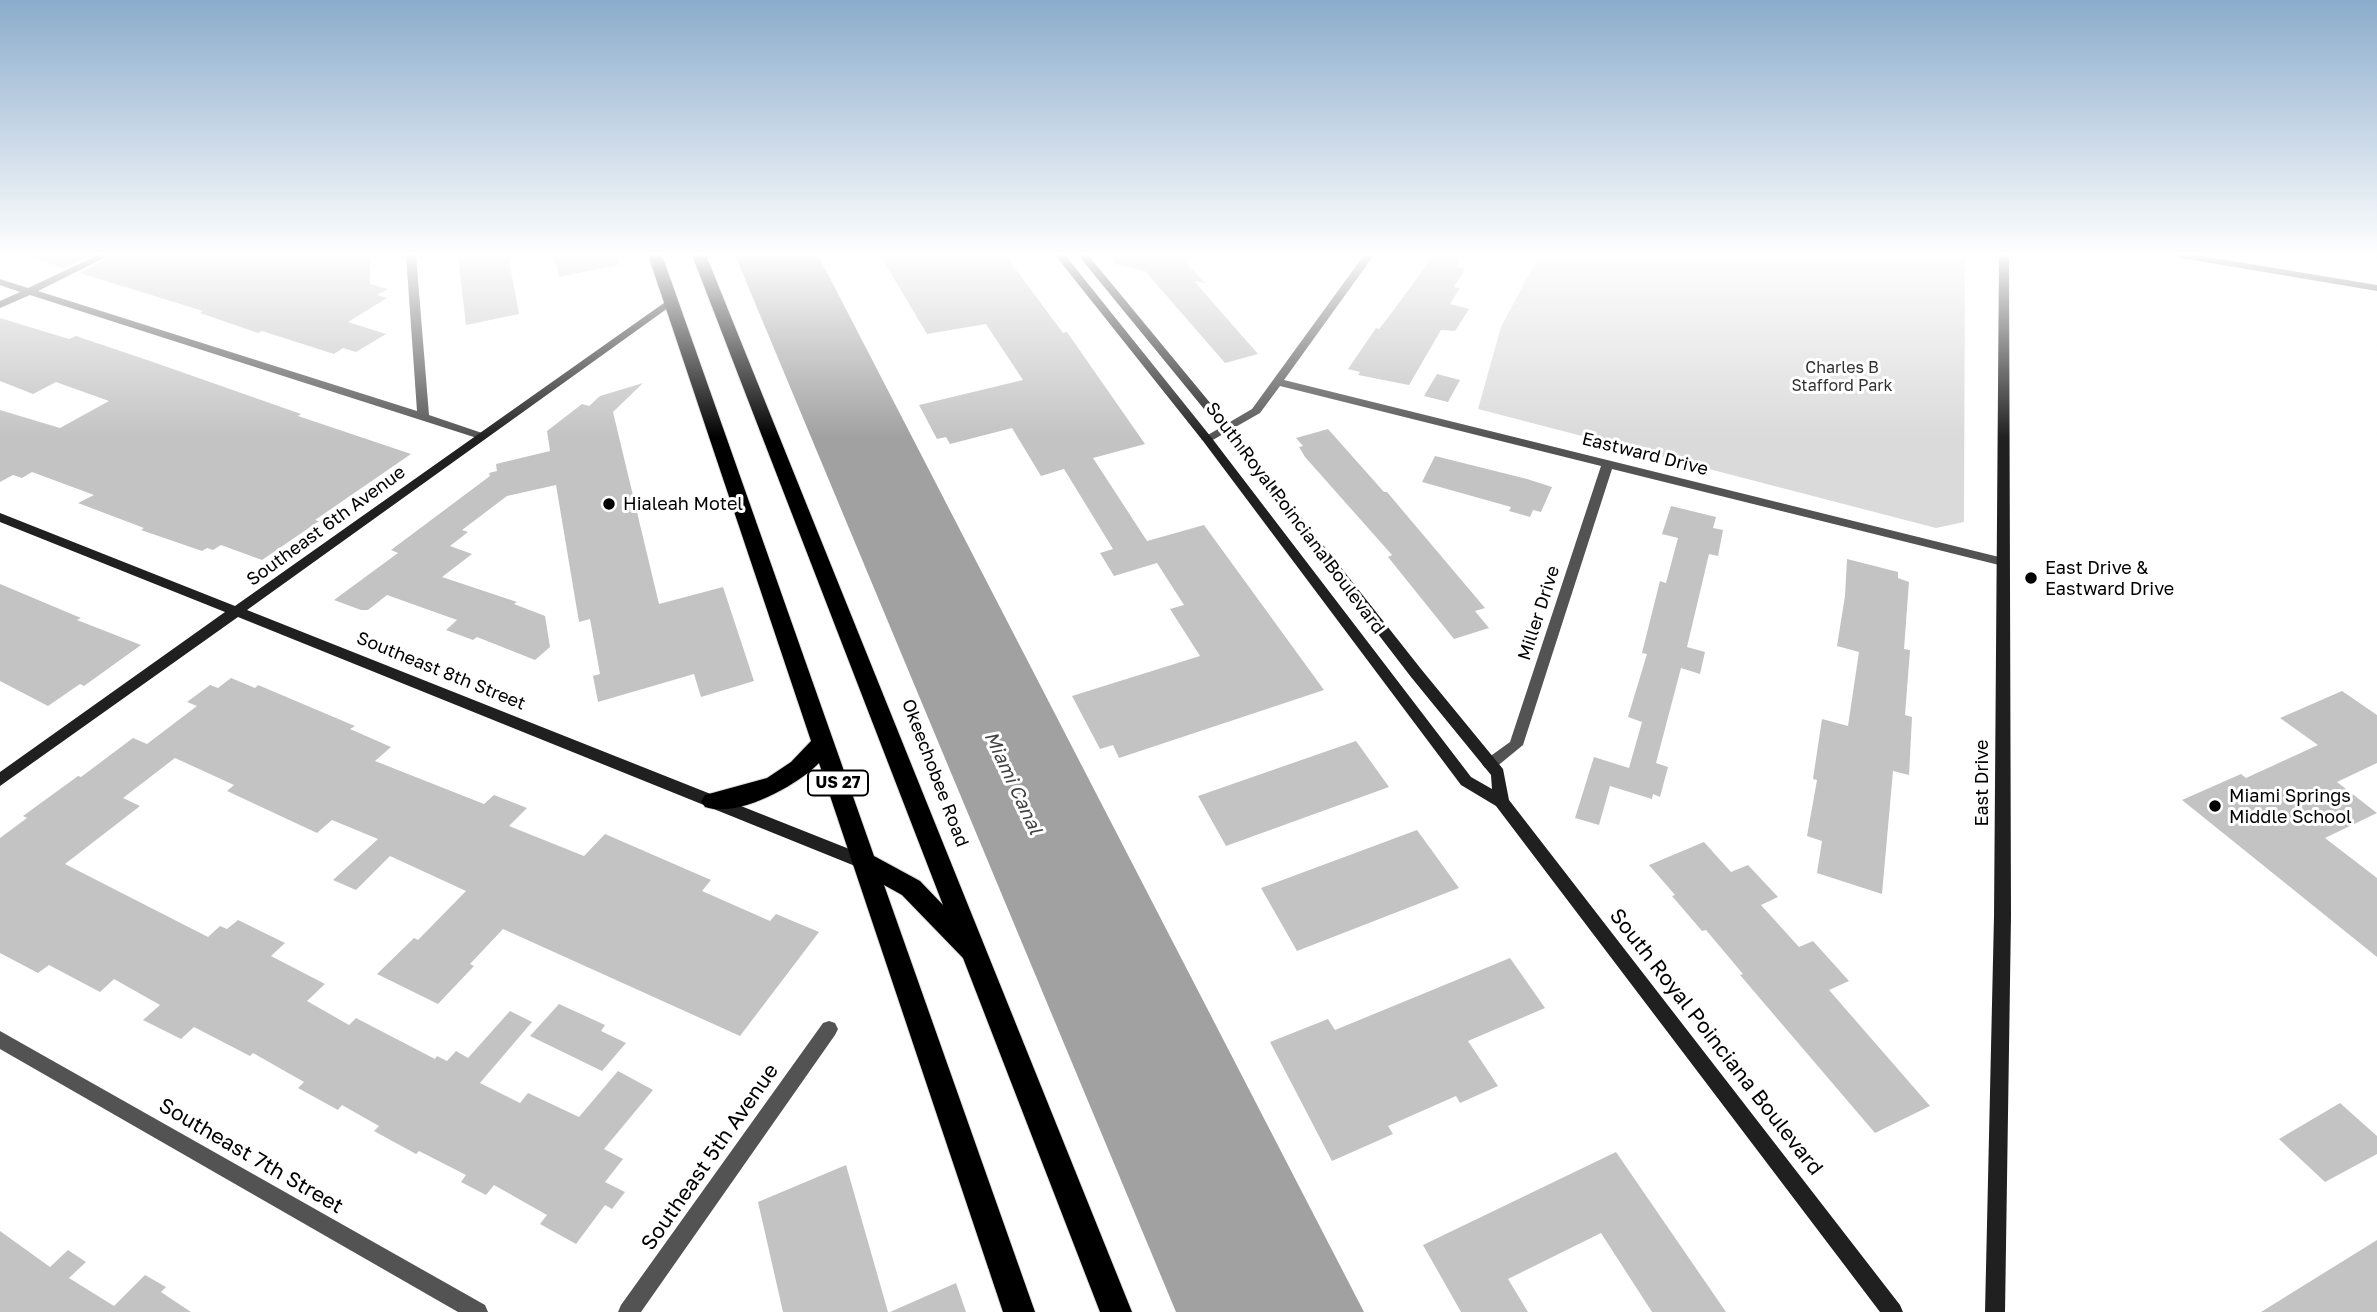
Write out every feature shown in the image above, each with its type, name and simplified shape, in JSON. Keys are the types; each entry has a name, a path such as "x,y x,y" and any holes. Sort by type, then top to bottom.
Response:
{"highway":[{"name":"US 27","path":"676,316 1019,1312"},
{"name":"Okeechobee Road","path":"724,316 1116,1312"},
{"path":"713,801 752,795 782,783 804,767 824,742"},
{"path":"866,863 911,888 977,958"}],"street":[{"path":"108,316 481,436"},
{"path":"416,316 423,417"},
{"name":"Southeast 6th Avenue","path":"0,780 650,316"},
{"name":"South Royal Poinciana Boulevard","path":"1109,316 1207,439 1466,781 1501,802 1889,1308"},
{"name":"South Royal Poinciana Boulevard","path":"1134,316 1498,773 1501,802"},
{"path":"1207,439 1256,411 1325,316"},
{"name":"East Drive","path":"1995,1312 2000,1136 2004,316"},
{"name":"Eastward Drive","path":"1279,382 2003,562"},
{"name":"Miller Drive","path":"1490,764 1516,745 1608,462"},
{"name":"Southeast 8th Street","path":"0,517 239,610 866,863"},
{"name":"Southeast 5th Avenue","path":"628,1312 829,1029"},
{"name":"Southeast 7th Street","path":"0,1038 478,1312"}],"green space":[{"name":"Charles B Stafford Park","path":"1507,316 1965,316 1964,522 1936,528 1478,409 1501,327"}],"water":[{"name":"Miami Canal","path":"761,316 850,316 1364,1312 1176,1312"}],"building":[{"path":"209,316 357,316 348,322 386,334 356,352 343,348 334,354 262,331 258,333"},
{"path":"465,316 508,316 466,325"},
{"path":"916,316 1051,316 1063,333 1067,332 1145,444 1093,458 1147,541 1204,525 1324,690 1119,758 1113,745 1100,749 1072,696 1200,656 1170,609 1184,605 1157,563 1114,576 1100,553 1113,549 1064,469 1041,476 1012,428 950,444 946,437 937,439 919,405 1023,380 986,324 927,334"},
{"path":"1184,316 1225,316 1258,354 1225,363"},
{"path":"1389,316 1464,316 1455,331 1441,330 1409,385 1358,375 1360,372 1348,369 1376,328 1379,329"},
{"path":"0,318 69,339 76,336 411,454 262,560 221,545 213,550 207,548 202,551 141,530 144,528 78,503 94,495 32,472 22,478 13,475 0,482 0,410 60,428 109,401 56,382 33,394 0,381"},
{"path":"1437,374 1460,380 1448,402 1424,396"},
{"path":"643,383 613,412 659,604 723,587 754,681 701,697 694,674 598,702 593,676 600,674 590,619 579,622 556,485 507,496 462,530 468,532 450,546 472,554 442,577 517,602 514,604 545,616 550,647 535,660 477,637 473,640 446,630 457,620 387,595 368,610 334,600 398,553 391,550 490,476 489,473 497,471 496,464 550,451 547,431 582,404 589,406 600,396"},
{"path":"1328,429 1384,492 1387,492 1485,608 1475,611 1489,628 1454,639 1388,557 1392,555 1305,457 1299,447 1303,446 1296,438"},
{"path":"1435,456 1552,487 1541,512 1533,510 1530,517 1509,511 1511,507 1422,482"},
{"path":"1671,506 1716,517 1713,528 1723,530 1718,556 1709,554 1687,647 1705,652 1700,674 1681,668 1656,763 1668,767 1660,797 1653,794 1652,799 1610,786 1599,825 1575,818 1594,757 1629,768 1642,722 1628,717 1647,654 1642,653 1660,581 1666,583 1678,538 1662,534"},
{"path":"1847,559 1898,572 1898,578 1909,582 1904,649 1910,650 1905,715 1912,717 1909,775 1893,771 1882,894 1817,873 1822,841 1807,836 1817,780 1813,779 1822,719 1848,726 1859,652 1837,646 1845,596"},
{"path":"0,584 81,618 77,620 141,645 84,686 80,684 48,706 0,681"},
{"path":"231,678 255,688 258,685 355,726 350,729 391,747 375,761 484,804 494,795 527,808 509,826 584,856 605,834 711,880 702,891 770,921 776,914 819,932 740,1036 503,929 470,964 474,966 438,1004 377,974 414,938 418,940 466,891 390,856 356,890 333,880 378,839 332,820 317,833 227,791 234,785 175,758 123,798 140,806 65,864 208,937 220,926 227,929 238,920 285,943 271,956 325,984 307,1001 349,1025 356,1018 435,1059 437,1056 447,1061 456,1051 468,1058 510,1011 532,1022 480,1083 520,1103 528,1093 579,1117 618,1071 653,1090 604,1149 623,1159 605,1182 625,1192 612,1209 605,1205 576,1244 540,1224 547,1215 494,1185 486,1195 461,1182 466,1175 419,1151 416,1154 374,1131 379,1126 342,1105 338,1110 298,1088 304,1082 253,1053 250,1056 194,1027 181,1039 143,1020 160,1005 114,979 100,992 49,965 38,973 0,953 0,838 27,818 23,816 78,776 81,777 133,738 147,744 197,706 187,702 210,685 218,688"},
{"path":"2342,691 2377,715 2377,763 2337,782 2377,813 2325,838 2377,878 2377,957 2182,800 2241,774 2246,778 2318,745 2280,718"},
{"path":"1356,741 1389,787 1226,846 1198,796"},
{"path":"1417,830 1459,888 1297,951 1261,888"},
{"path":"1704,842 1731,872 1748,865 1778,897 1761,905 1799,947 1813,941 1849,981 1829,990 1930,1106 1875,1133 1740,975 1743,974 1706,930 1702,931 1672,896 1675,895 1649,865"},
{"path":"1510,958 1545,1008 1468,1041 1498,1086 1460,1103 1456,1096 1388,1126 1393,1134 1332,1161 1270,1042 1328,1019 1335,1030"},
{"path":"559,1004 605,1025 601,1031 626,1043 602,1071 530,1036"},
{"path":"2340,1103 2377,1136 2377,1154 2325,1182 2279,1139"},
{"path":"1616,1152 1726,1312 1652,1312 1601,1233 1508,1279 1528,1312 1461,1312 1423,1245"},
{"path":"846,1165 888,1312 783,1312 758,1202"},
{"path":"0,1231 50,1267 68,1250 86,1262 69,1278 114,1306 145,1275 166,1287 161,1292 191,1312 0,1312"},
{"path":"2377,1240 2377,1312 2261,1312"},
{"path":"956,1283 966,1312 890,1312"}],"place":[{"name":"Hialeah Motel","path":"609,504"},
{"name":"East Drive & Eastward Drive","path":"2031,578"},
{"name":"Miami Springs Middle School","path":"2215,806"}]}
